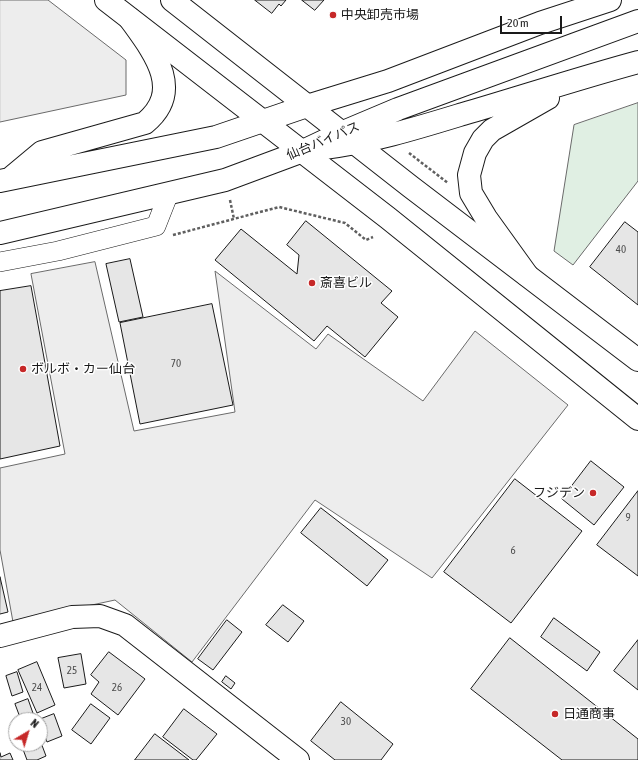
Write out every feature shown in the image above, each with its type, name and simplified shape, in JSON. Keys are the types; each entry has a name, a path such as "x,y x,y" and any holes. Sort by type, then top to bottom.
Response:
{"main road":[{"path":"106,0 303,151 638,419"},
{"path":"172,0 348,139 638,360"},
{"path":"540,24 575,0"},
{"path":"5,180 216,137 307,106 388,81 540,24 610,0"},
{"path":"5,180 42,152 145,123 154,116 164,99 164,81 161,67 149,45 130,19"},
{"name":"仙台バイパス","path":"0,233 225,180 303,151 348,139 398,109 638,21"},
{"path":"348,139 404,132 589,75 638,62"},
{"path":"527,275 486,218 471,192 469,175 475,153 483,139 492,130 589,75"},
{"path":"0,636 72,618 100,616 125,625 298,760"}],"street":[{"path":"0,262 58,251 156,226 169,194"}],"path":[{"path":"408,146 410,153 448,184"},
{"path":"230,200 234,220"},
{"path":"172,235 234,220 280,206 345,223 366,240 372,238"}],"green space":[{"path":"638,103 638,181 573,265 554,251 574,125"}],"shaded area":[{"path":"0,0 48,0 126,60 126,95 0,122"},
{"path":"95,262 134,431 235,412 215,271 316,349 328,334 423,401 475,331 568,405 432,578 315,500 192,662 115,600 13,622 0,550 0,468 65,454 31,274"}],"building":[{"path":"255,0 286,0 281,6 279,4 272,13"},
{"path":"302,0 324,0 315,10"},
{"name":"斎喜ビル","path":"306,221 392,291 381,303 398,317 365,357 327,326 314,341 215,260 241,229 297,274 299,255 287,245"},
{"path":"625,222 638,232 638,305 590,267"},
{"path":"130,259 143,317 119,322 106,264"},
{"name":"ボルボ・カー仙台","path":"31,286 60,446 0,459 0,291"},
{"path":"212,304 233,405 140,424 120,323"},
{"name":"フジデン","path":"591,461 624,487 594,525 562,499"},
{"path":"515,479 582,531 511,623 444,572"},
{"path":"638,491 638,576 597,545"},
{"path":"321,508 388,560 367,586 301,533"},
{"path":"0,577 8,612 0,614"},
{"path":"283,605 304,621 288,642 266,625"},
{"path":"554,618 600,652 587,671 541,637"},
{"path":"227,620 242,632 213,670 198,659"},
{"name":"日通商事","path":"510,638 638,739 638,760 562,760 471,689"},
{"path":"638,640 638,690 614,671"},
{"path":"109,652 145,679 118,715 91,694 99,682 91,675"},
{"path":"81,654 86,684 64,688 58,658"},
{"path":"37,662 55,705 37,712 18,670"},
{"path":"17,672 23,692 12,696 6,676"},
{"path":"226,676 235,683 231,689 222,682"},
{"path":"28,699 33,712 18,712 15,704"},
{"path":"341,702 393,744 381,760 335,760 311,741"},
{"path":"91,704 110,718 91,744 72,730"},
{"path":"184,709 217,734 196,760 193,760 163,737"},
{"path":"54,714 62,736 48,742 48,716"},
{"path":"155,734 189,760 135,760"},
{"path":"24,752 44,752 46,756 37,760 27,760"},
{"path":"0,753 1,757 10,753 13,760 0,760"}],"place":[{"name":"中央卸売市場","path":"333,15"},
{"name":"斎喜ビル","path":"312,283"},
{"name":"ボルボ・カー仙台","path":"23,369"},
{"name":"フジデン","path":"593,493"},
{"name":"日通商事","path":"555,714"}]}
